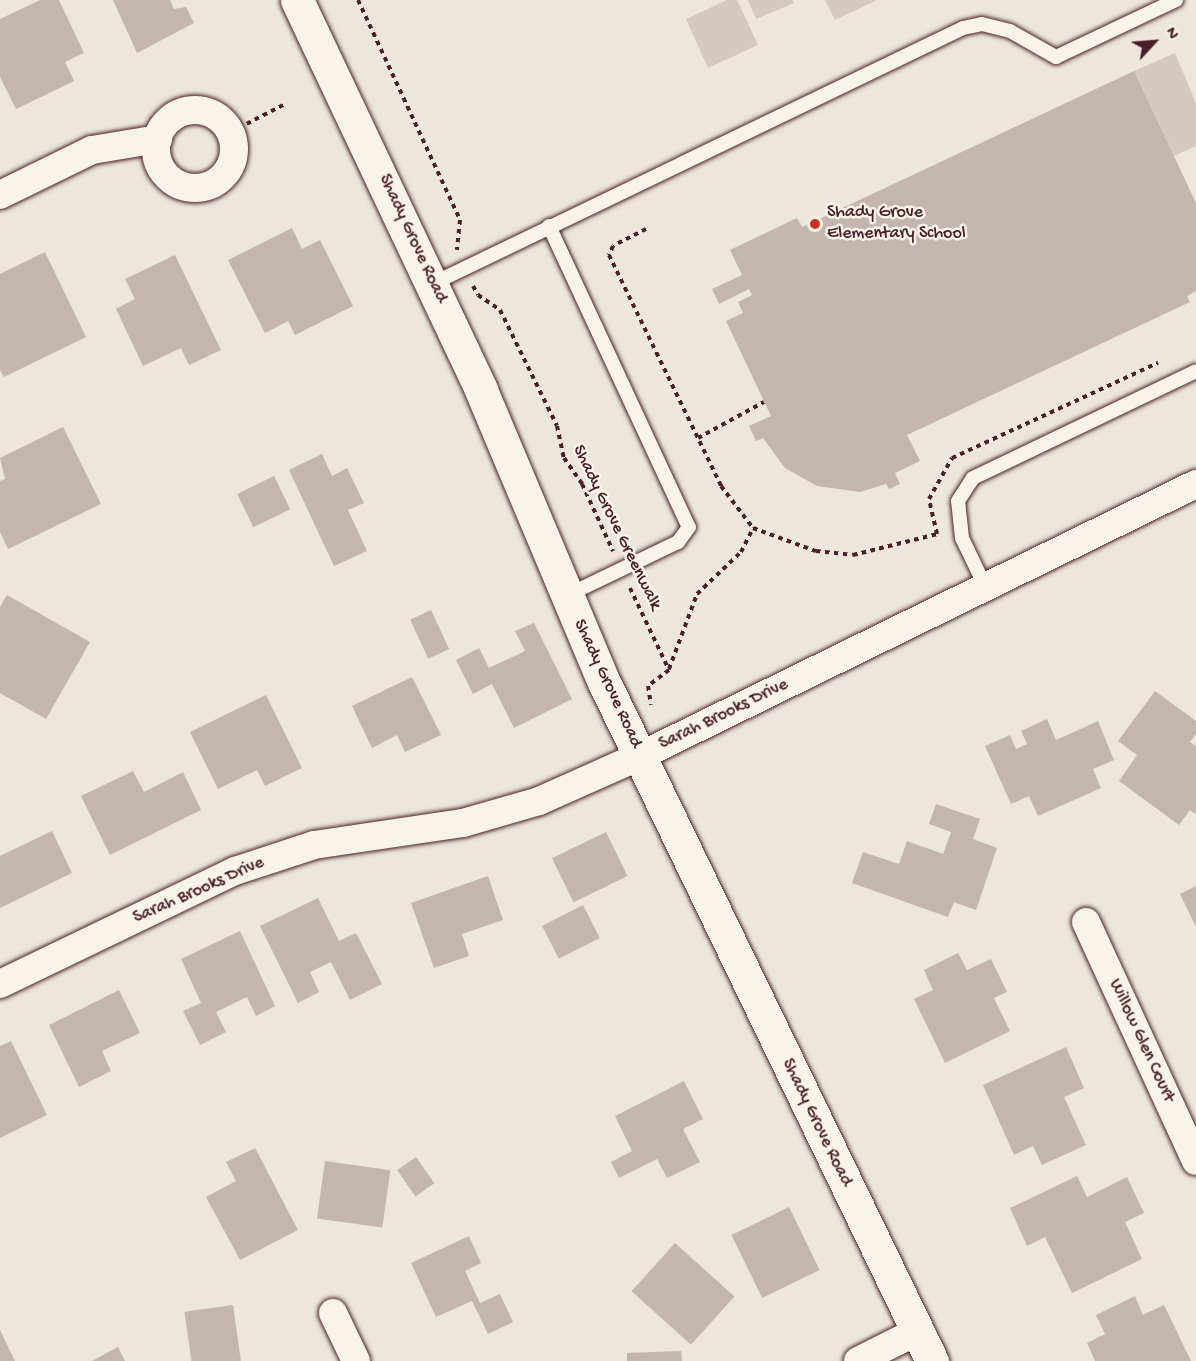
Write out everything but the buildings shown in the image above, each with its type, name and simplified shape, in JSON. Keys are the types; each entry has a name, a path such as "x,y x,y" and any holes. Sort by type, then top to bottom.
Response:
{"main road":[{"name":"Shady Grove Road","path":"297,0 481,390 566,596 640,756 916,1332 932,1361"}],"street":[{"path":"196,110 221,119 231,132 235,153 231,166 214,184 201,188 176,184 166,175 156,152 158,139 172,117 196,110"},
{"path":"0,195 92,150 158,139"},
{"name":"Sarah Brooks Drive","path":"0,984 235,871 314,845 485,817 539,801 640,756 1196,484"},
{"name":"Willow Glen Court","path":"1086,922 1196,1161"},
{"path":"333,1313 356,1361"},
{"path":"858,1361 916,1332"}],"lane":[{"path":"432,284 963,28 982,24 1010,31 1056,57 1176,0"},
{"path":"549,226 689,527 678,542 566,596"},
{"path":"985,586 962,538 958,501 974,478 1196,371"}],"path":[{"name":"Shady Grove Greenwalk","path":"358,0 460,220 456,253 477,295 500,310 557,426 564,458 582,484 669,670"},
{"path":"231,132 285,104"},
{"path":"646,229 613,246 609,255 721,486 753,528 816,551 853,555 937,534 929,499 952,458 1162,362"},
{"path":"698,438 764,402"},
{"path":"652,710 648,686 669,670 697,594 741,552 753,528"}],"shaded area":[{"path":"727,0 737,0 758,45 708,68 686,19"},
{"path":"748,0 792,0 794,3 756,19"},
{"path":"825,0 877,0 835,20"},
{"path":"1175,53 1196,103 1196,146 1174,156 1134,71"}],"place":[{"name":"Shady Grove Elementary School","path":"815,224"}]}
